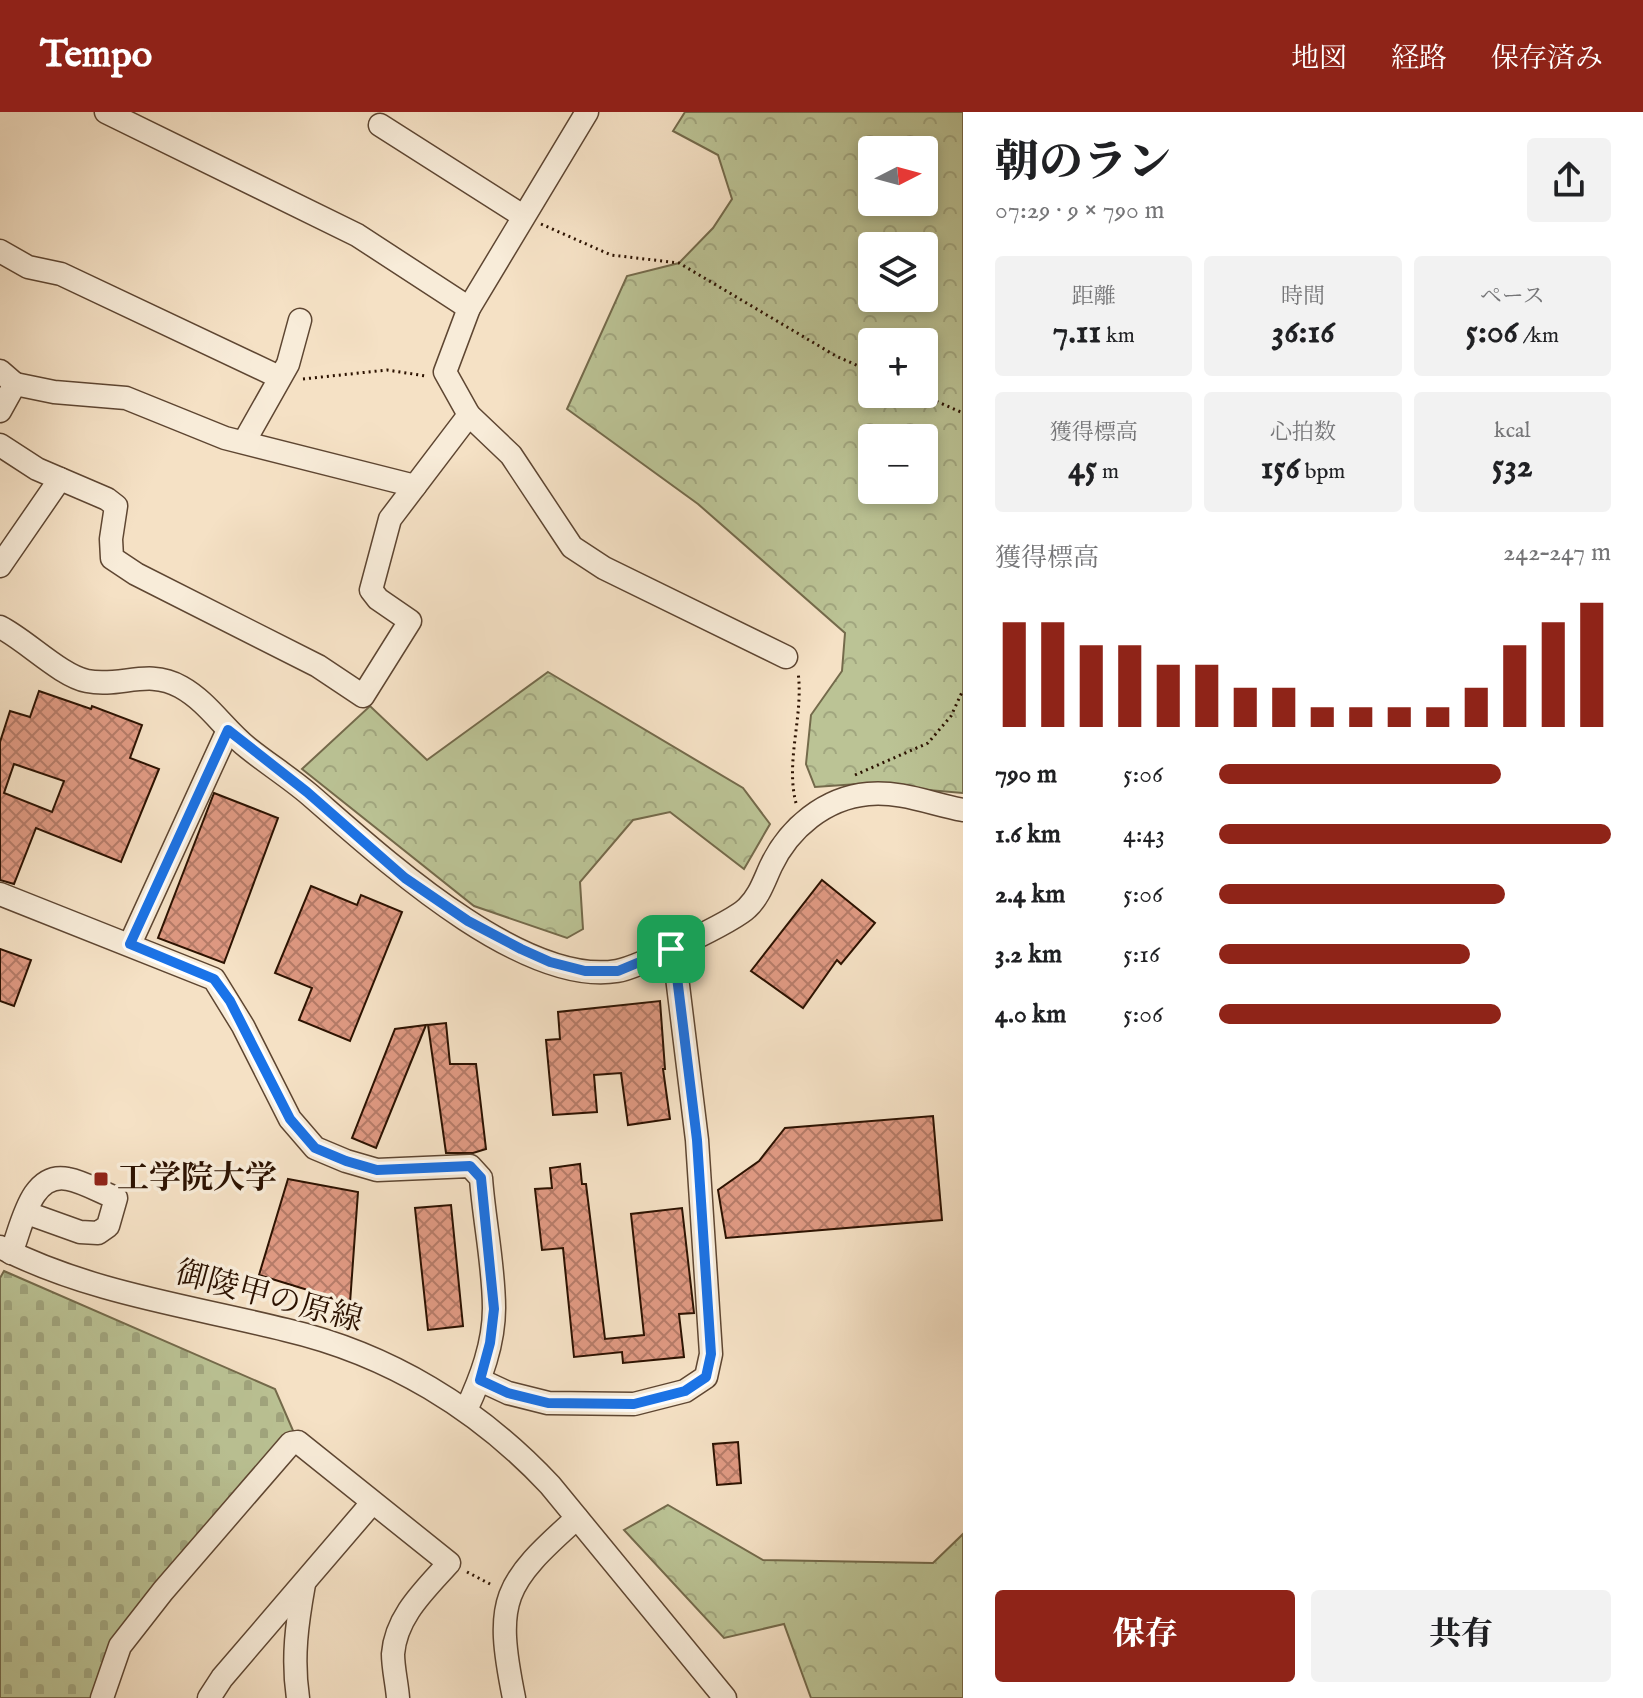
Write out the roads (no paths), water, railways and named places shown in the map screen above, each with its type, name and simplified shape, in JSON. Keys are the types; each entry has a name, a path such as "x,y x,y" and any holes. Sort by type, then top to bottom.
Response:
{"street":[{"path":"106,112 357,235 469,308"},
{"path":"587,112 469,308 445,372 469,415 511,455 572,547 604,568 786,657"},
{"path":"379,127 523,216"},
{"path":"0,251 28,267 61,274 279,377"},
{"path":"244,442 288,364 300,320"},
{"path":"0,411 8,377 54,392 126,398 225,438 415,486"},
{"path":"0,445 37,469 107,499 116,506 111,539 112,558 136,574 318,666 363,696 410,621 378,599 371,590 390,519 469,415"},
{"path":"0,566 60,479"},
{"path":"0,627 85,681 160,677 180,686 405,878 468,921 521,949 550,962 585,971 618,971 671,949 747,909 760,892 772,863 801,823 841,801 865,794 907,795 963,810"},
{"path":"130,944 228,730"},
{"path":"0,894 214,979 230,1001 290,1119 315,1148 377,1170 470,1166 481,1178 494,1309 490,1343 480,1380 466,1410"},
{"path":"480,1380 508,1393 548,1403 634,1404 685,1391 706,1377 711,1354 697,1140 671,949"},
{"path":"6,1250 27,1213"},
{"name":"御陵甲の原線","path":"6,1250 117,1292 288,1330 350,1349 401,1372 466,1410 521,1455 577,1518 714,1693"},
{"path":"102,1698 120,1646 163,1591 291,1443 298,1442 449,1563 406,1612 400,1625 393,1656 398,1698"},
{"path":"209,1698 222,1678 372,1503"},
{"path":"514,1698 503,1627 510,1593 525,1569 577,1518"},
{"path":"298,1698 294,1667 295,1630 304,1583"}],"place":[{"name":"工学院大学","path":"101,1179"}]}
